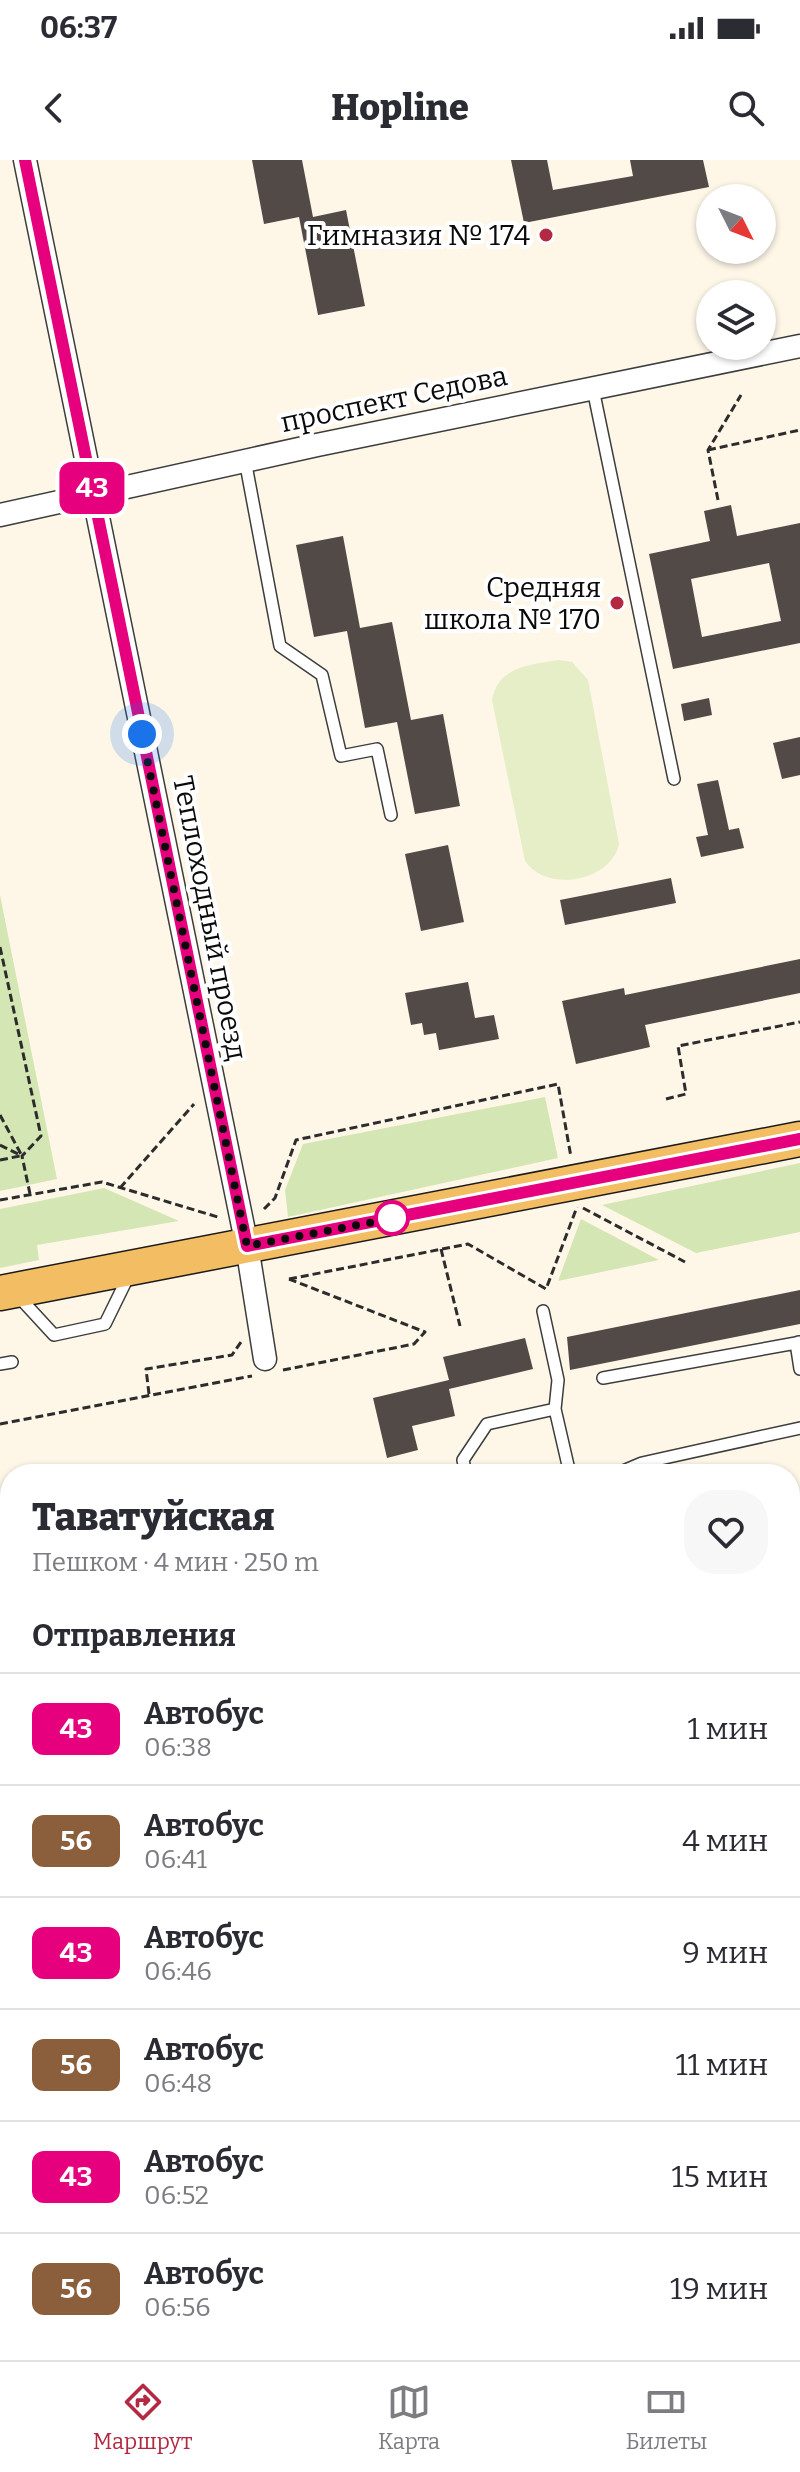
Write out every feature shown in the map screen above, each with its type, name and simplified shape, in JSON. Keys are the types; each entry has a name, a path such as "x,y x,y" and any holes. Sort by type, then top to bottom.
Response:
{"main road":[{"path":"6,1292 800,1139"}],"street":[{"name":"Теплоходный проезд","path":"25,160 247,1246 263,1369"},
{"name":"проспект Седова","path":"0,515 245,460 800,346"}],"lane":[{"path":"593,389 674,779"},
{"path":"245,460 280,646 322,675 341,756 377,749 391,815"},
{"path":"6,1292 54,1335 105,1324 134,1266"},
{"path":"543,1311 558,1380 555,1409 568,1464"},
{"path":"603,1378 798,1342 800,1369"},
{"path":"464,1464 463,1460 487,1424 555,1409"},
{"path":"659,1464 800,1428"}],"path":[{"path":"718,500 708,450 741,395"},
{"path":"708,450 800,430"},
{"path":"0,947 41,1136 22,1156 0,1160"},
{"path":"666,1099 686,1094 678,1046 800,1022"},
{"path":"264,1209 275,1198 296,1140 558,1084 573,1155 568,1162"},
{"path":"120,1188 194,1104"},
{"path":"0,1115 22,1156 30,1194"},
{"path":"0,1145 22,1156"},
{"path":"0,1200 102,1182 221,1218"},
{"path":"0,1424 263,1369 414,1344 425,1332 289,1279 468,1244 546,1289 578,1205 685,1262"},
{"path":"441,1249 460,1326"},
{"path":"149,1395 146,1369 232,1355 245,1335"}],"green space":[{"path":"559,660 572,662 588,680 619,844 614,857 604,867 591,875 562,880 535,871 525,861 492,700 501,680 516,669"},
{"path":"0,895 57,1179 0,1191"},
{"path":"545,1097 558,1158 288,1217 285,1190 303,1144"},
{"path":"800,1163 800,1232 696,1253 602,1205"},
{"path":"104,1188 179,1221 37,1245 39,1260 0,1268 0,1209"},
{"path":"581,1219 659,1260 558,1281"}],"building":[{"path":"252,160 302,160 313,217 346,210 365,306 318,315 299,217 264,224"},
{"path":"511,160 547,160 553,190 633,176 630,160 703,160 708,184 696,184 696,190 524,223"},
{"path":"731,505 737,536 800,523 800,643 673,669 649,554 710,541 704,511","holes":["769,563 781,621 702,637 691,579"]},
{"path":"343,536 360,628 392,622 411,720 443,714 460,806 415,814 397,722 365,728 347,631 314,637 296,545"},
{"path":"709,698 712,715 684,721 681,704"},
{"path":"800,737 800,775 782,779 773,743"},
{"path":"718,780 729,830 739,828 744,848 701,857 696,837 708,835 697,784"},
{"path":"448,845 464,922 421,931 405,854"},
{"path":"671,878 676,903 565,925 560,900"},
{"path":"800,959 800,993 645,1025 650,1047 576,1064 562,1001 624,988 625,995"},
{"path":"468,982 475,1018 494,1015 499,1039 439,1050 436,1033 424,1035 422,1023 411,1025 405,993"},
{"path":"800,1290 800,1324 570,1370 567,1337"},
{"path":"525,1338 533,1369 449,1389 455,1416 412,1426 418,1450 387,1458 373,1398 449,1380 443,1357"}],"bus line":[{"name":"43","path":"25,160 247,1246 800,1139"}],"place":[{"name":"Гимназия № 174","path":"546,235"},
{"name":"Средняя школа № 170","path":"617,603"}],"route":[{"path":"142,734 247,1246 400,1217 392,1218"}]}
